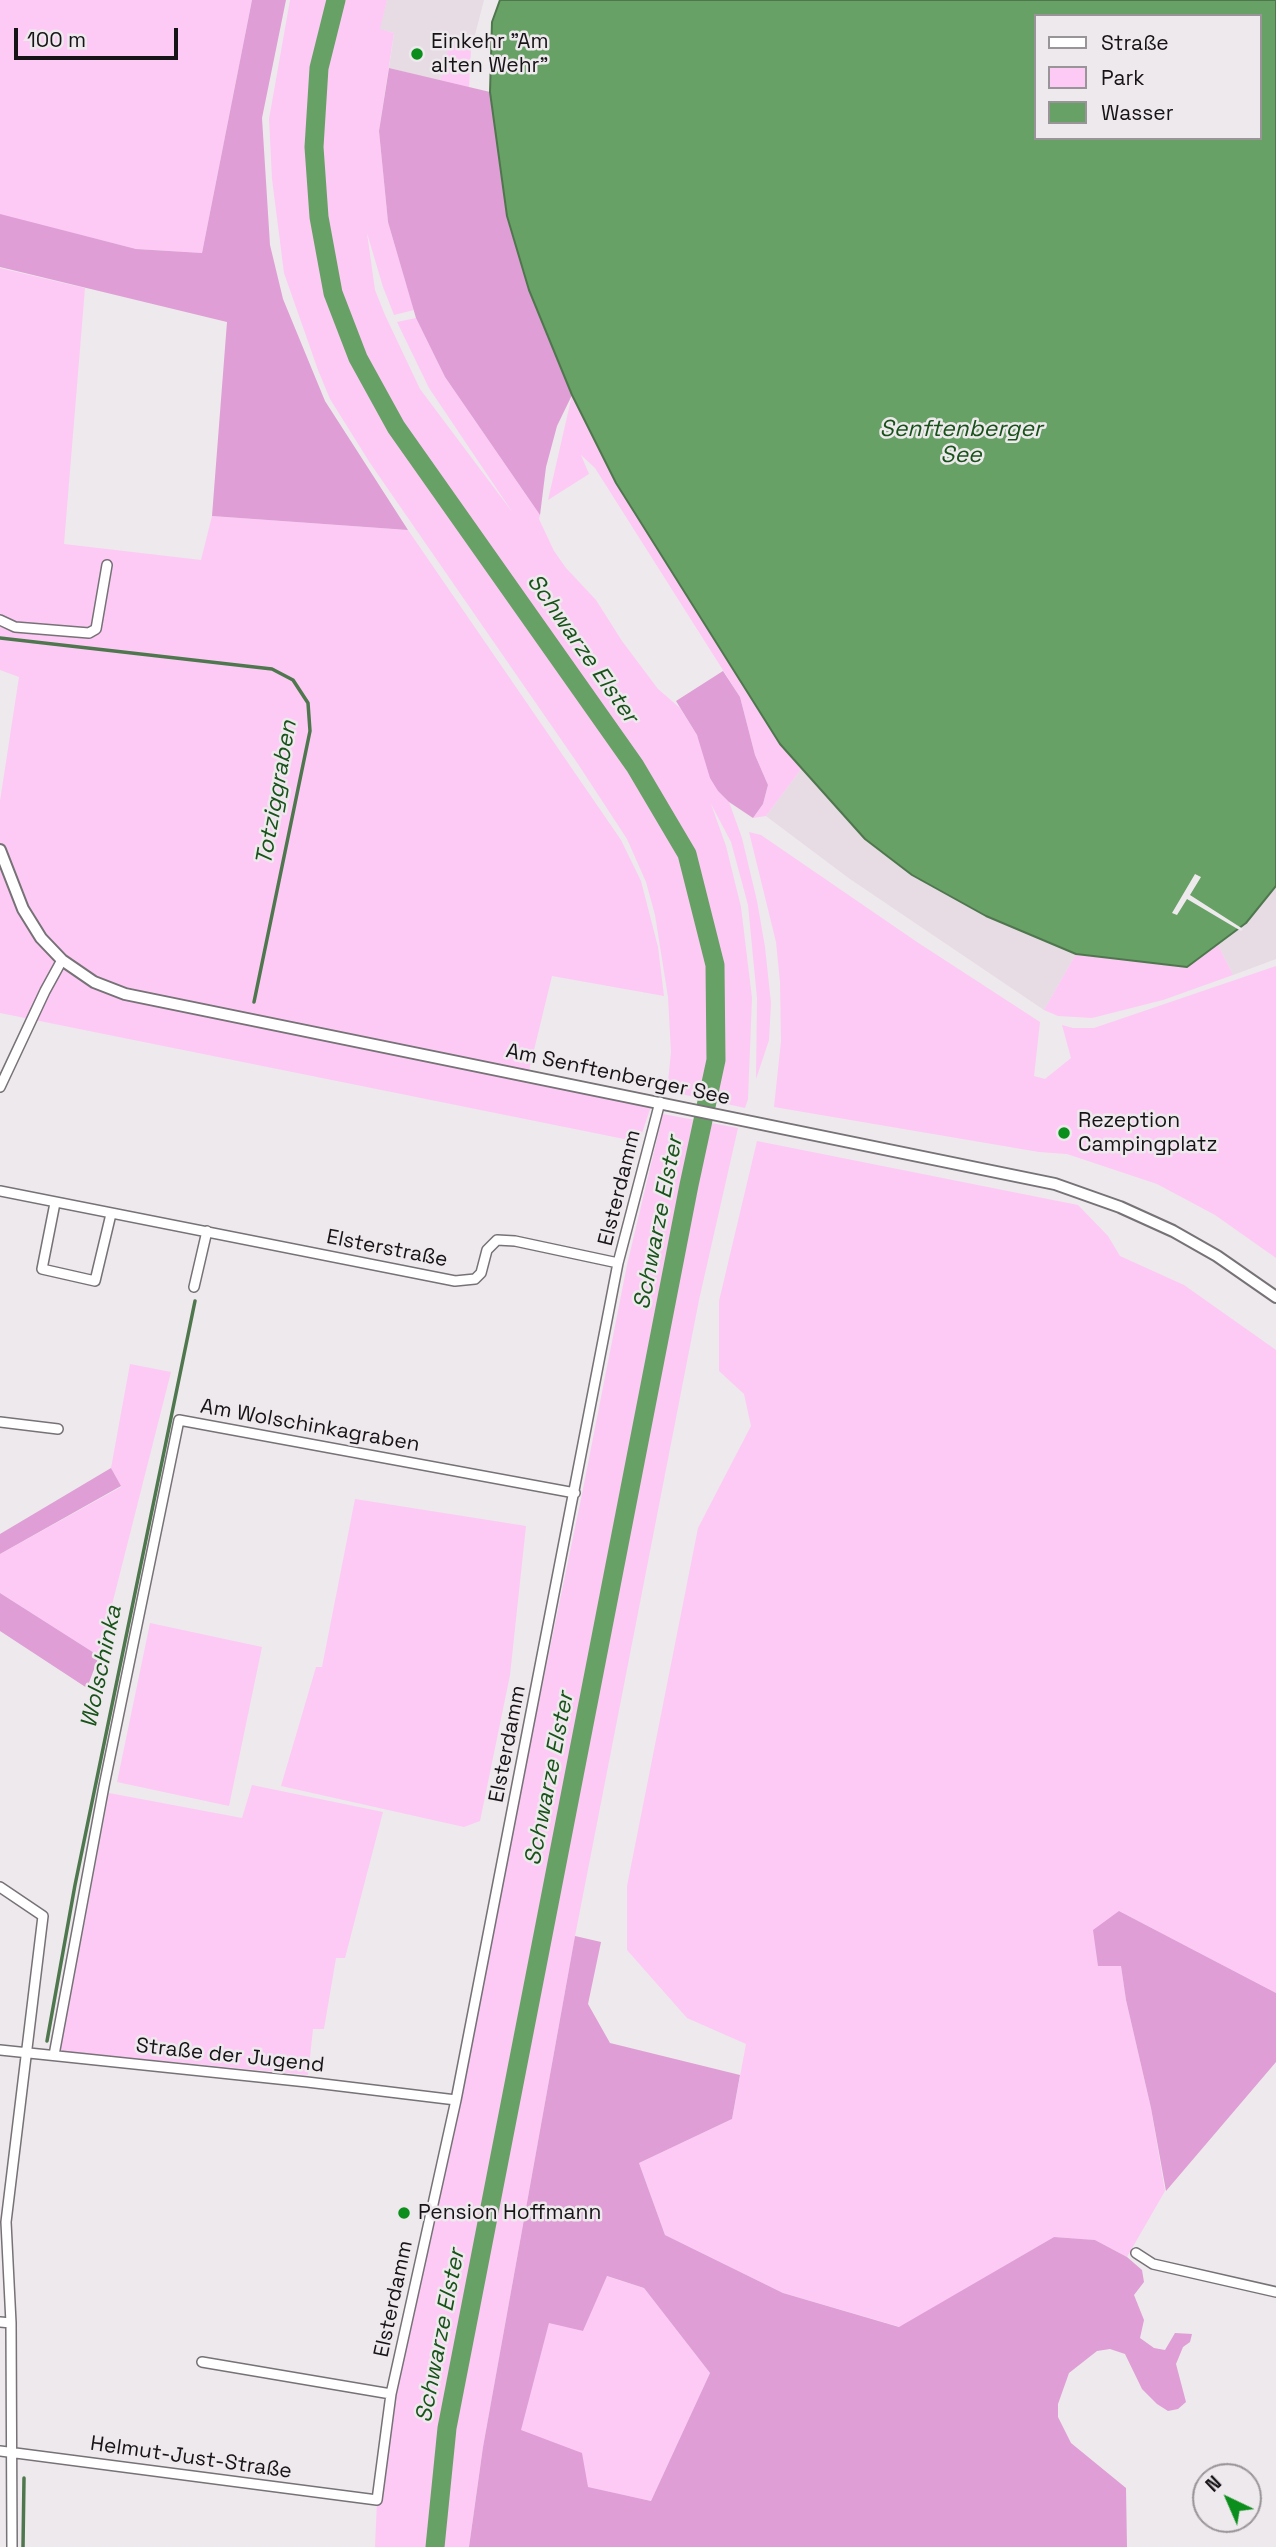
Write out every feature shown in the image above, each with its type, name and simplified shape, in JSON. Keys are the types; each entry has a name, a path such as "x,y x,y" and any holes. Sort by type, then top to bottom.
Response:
{"street":[{"path":"0,620 15,627 89,633 96,629 107,565"},
{"name":"Am Senftenberger See","path":"0,850 23,909 41,938 62,960 94,982 125,994 1055,1184 1120,1207 1173,1231 1217,1256 1276,1297"},
{"path":"0,1087 62,960"},
{"name":"Elsterdamm","path":"377,2500 391,2394 456,2100 618,1263 660,1102"},
{"name":"Elsterstraße","path":"0,1191 455,1281 475,1279 481,1273 487,1250 498,1240 515,1241 618,1263"},
{"path":"55,1203 42,1269 95,1280 111,1214"},
{"path":"194,1287 207,1231"},
{"name":"Am Wolschinkagraben","path":"54,2055 104,1786 180,1420 575,1493"},
{"path":"0,1422 58,1429"},
{"path":"0,1886 43,1916 6,2221 11,2323 12,2547"},
{"name":"Straße der Jugend","path":"0,2050 456,2100"},
{"path":"1136,2253 1153,2264 1276,2292"},
{"path":"0,2322 11,2323"},
{"path":"202,2362 391,2394"},
{"name":"Helmut-Just-Straße","path":"0,2451 377,2500"}],"shaded area":[{"path":"252,0 286,0 262,118 270,245 283,299 325,401 408,530 212,516 227,322 0,267 0,214 136,249 202,253"},
{"path":"387,0 484,0 471,50 449,46 440,81 389,68 394,33 379,29"},
{"path":"389,68 490,92 507,216 529,290 572,395 557,426 546,467 540,515 445,377 416,318 388,222 379,131"},
{"path":"723,671 740,697 755,755 768,785 763,804 753,818 718,791 710,778 697,735 676,701"},
{"path":"802,768 865,839 986,916 1076,954 1044,1010 850,879 766,816"},
{"path":"1276,886 1276,959 1233,975 1218,945 1246,923"},
{"path":"111,1468 121,1486 0,1554 0,1534"},
{"path":"0,1593 99,1656 87,1688 0,1631"},
{"path":"1119,1911 1276,1993 1276,2062 1166,2191 1121,1966 1098,1966 1093,1930"},
{"path":"575,1936 601,1942 588,2004 610,2043 740,2075 732,2119 639,2163 665,2235 783,2293 899,2327 1054,2237 1095,2240 1127,2257 1142,2270 1144,2282 1134,2295 1144,2320 1140,2338 1154,2348 1165,2350 1175,2333 1192,2334 1176,2364 1186,2402 1178,2409 1168,2411 1157,2404 1142,2389 1125,2354 1110,2349 1097,2351 1069,2373 1058,2404 1058,2417 1071,2443 1126,2488 1127,2547 469,2547 483,2447","holes":["607,2276 644,2288 710,2373 651,2501 588,2487 582,2453 521,2430 549,2323 583,2331"]}],"green space":[{"path":"0,0 252,0 202,253 136,249 0,215"},
{"path":"290,0 387,0 380,29 394,33 379,131 388,222 414,310 394,315 367,233 375,290 385,315 420,389 513,513 429,388 397,322 416,318 445,377 540,515 539,519 554,551 596,600 622,641 658,689 680,708 697,735 718,791 729,802 742,838 757,901 771,1003 769,1040 756,1079 757,998 748,905 731,842 711,804 726,846 741,907 752,998 748,1099 745,1108 667,1091 671,1052 668,997 655,915 646,882 627,839 370,463 330,399 318,370 284,273 272,179 269,119"},
{"path":"449,45 471,50 469,88 440,81"},
{"path":"0,268 85,288 64,544 201,560 212,516 408,530 621,840 641,881 658,947 664,996 552,976 526,1083 651,1106 639,1142 0,1013 0,801 19,677 0,670"},
{"path":"572,395 616,483 780,744 802,768 766,816 753,818 763,804 768,785 755,755 740,697 595,468 581,455 589,474 548,500"},
{"path":"749,832 761,835 1040,1022 1034,1076 1045,1079 1071,1058 1062,1025 1094,1028 1276,966 1276,1258 1215,1215 1157,1184 1067,1154 1039,1152 774,1107 781,1041 780,982 776,942"},
{"path":"1218,945 1233,975 1163,1000 1092,1018 1058,1016 1044,1010 1076,954 1187,967"},
{"path":"663,1114 738,1128 699,1300 575,1936 483,2447 469,2547 375,2547 377,2500 391,2394 456,2100 627,1265"},
{"path":"757,1141 1078,1205 1108,1236 1120,1256 1184,1285 1276,1350 1276,1993 1119,1911 1121,1966 1126,2000 1151,2108 1165,2191 1127,2257 1095,2240 1054,2237 900,2327 783,2293 665,2235 639,2163 732,2119 746,2044 687,2018 627,1950 627,1886 698,1528 751,1426 744,1394 719,1371 719,1301"},
{"path":"130,1364 171,1372 99,1656 0,1593 0,1554 121,1487 111,1468"},
{"path":"355,1499 526,1526 510,1675 480,1821 464,1827 281,1786 316,1667 322,1667"},
{"path":"150,1623 262,1647 229,1806 117,1782"},
{"path":"252,1785 383,1812 345,1958 336,1958 324,2029 313,2029 308,2075 60,2051 109,1793 242,1818"},
{"path":"606,2276 644,2288 710,2373 651,2501 587,2487 520,2430 549,2322 583,2331"}],"water":[{"name":"Senftenberger See","path":"500,0 1276,0 1276,886 1246,923 1187,967 1076,954 986,916 912,875 865,839 780,744 616,483 572,395 529,290 507,216 490,92 492,22"}],"pier":[{"path":"1195,874 1201,877 1190,895 1243,929 1241,931 1187,899 1177,915 1172,913"}],"waterway":[{"name":"Schwarze Elster","path":"336,0 319,68 314,147 319,217 333,293 358,358 396,427 635,766 687,854 715,965 716,1060 689,1185 447,2428 435,2547"},
{"name":"Totziggraben","path":"0,638 272,669 293,680 308,703 310,731 254,1002"},
{"name":"Wolschinka","path":"47,2041 75,1885 195,1301"},
{"name":"Wolschinka","path":"23,2547 24,2478"}],"place":[{"name":"Einkehr \"Am alten Wehr\"","path":"417,54"},
{"name":"Rezeption Campingplatz","path":"1064,1133"},
{"name":"Pension Hoffmann","path":"404,2213"}]}
